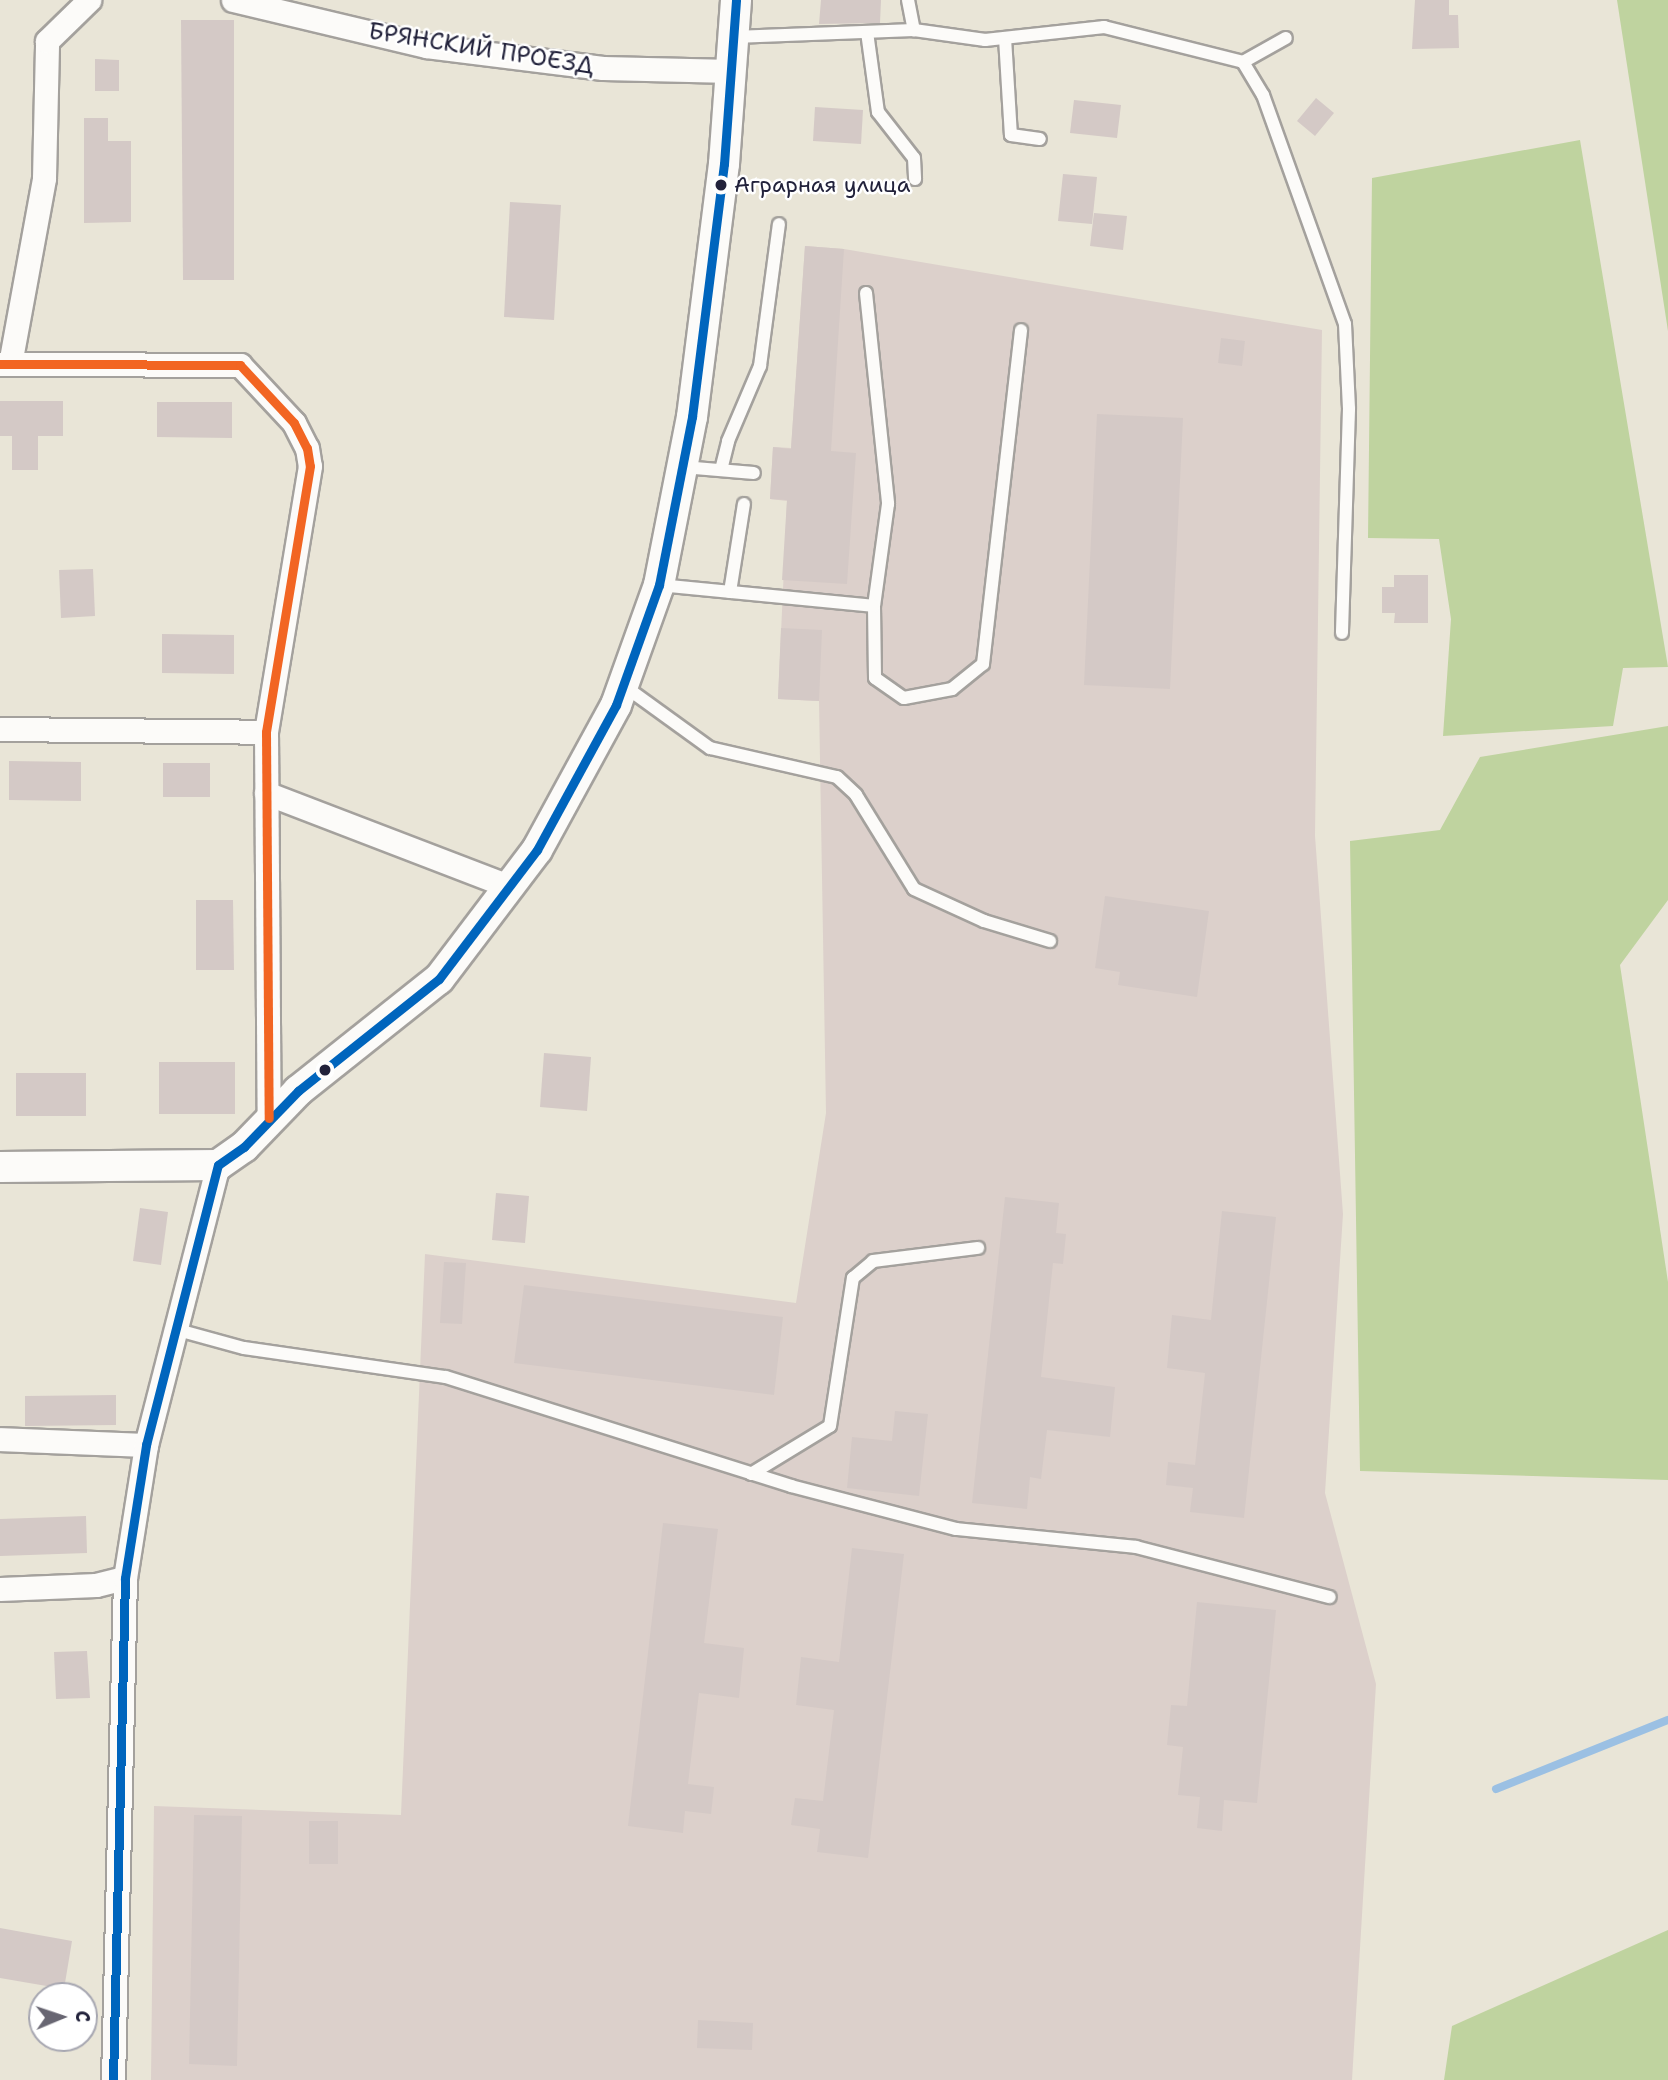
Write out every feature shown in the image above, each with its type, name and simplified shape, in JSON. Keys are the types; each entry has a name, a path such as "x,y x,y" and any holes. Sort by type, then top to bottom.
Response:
{"street":[{"path":"89,0 47,41 44,178 5,364 240,365 294,423 307,448 310,466 266,732 269,1118"},
{"name":"БРЯНСКИЙ ПРОЕЗД","path":"233,0 426,46 603,68 732,71"},
{"path":"0,1167 218,1165 244,1147 269,1118 439,979 511,887 579,777 624,686 659,585 683,467 732,71 736,0"},
{"path":"0,729 266,732"},
{"path":"266,793 511,887"},
{"path":"113,2080 125,1578 146,1445 178,1330 218,1165"},
{"path":"0,1439 146,1445"},
{"path":"0,1589 96,1585 125,1578"}],"lane":[{"path":"908,0 914,30"},
{"path":"734,37 914,30 985,40 1104,27 1244,62 1286,38"},
{"path":"867,32 877,112 914,158 915,178"},
{"path":"1004,38 1011,135 1040,139"},
{"path":"1244,62 1263,95 1345,324 1349,409 1342,633"},
{"path":"721,470 728,440 760,366 779,224"},
{"path":"866,293 888,504 874,606 875,678 905,698 952,690 983,664 1021,330"},
{"path":"683,467 754,473"},
{"path":"730,592 744,504"},
{"path":"659,585 874,606"},
{"path":"624,686 710,748 836,777 856,795 914,889 984,921 1049,941"},
{"path":"751,1474 830,1426 853,1278 873,1261 978,1248"},
{"path":"178,1330 244,1348 446,1377 751,1474 957,1529 1136,1546 1330,1597"}],"shaded area":[{"path":"805,246 844,249 1322,330 1315,836 1343,1214 1325,1493 1376,1684 1352,2080 151,2080 154,1806 401,1815 425,1254 796,1303 826,1113 819,701 778,699 787,501 770,499 773,447 791,448"}],"green space":[{"path":"1617,0 1668,0 1668,331"},
{"path":"1580,140 1668,667 1623,668 1613,726 1443,736 1451,619 1439,539 1368,538 1372,178"},
{"path":"1668,726 1668,900 1620,965 1668,1282 1668,1480 1360,1471 1350,841 1440,830 1480,757"},
{"path":"1668,1930 1668,2080 1444,2080 1452,2026"}],"building":[{"path":"821,0 881,0 880,23 819,24"},
{"path":"1415,0 1449,0 1449,15 1458,15 1459,48 1412,49"},
{"path":"181,20 234,20 234,280 183,280"},
{"path":"95,59 119,60 119,91 95,91"},
{"path":"1316,98 1334,113 1315,136 1297,121"},
{"path":"1074,100 1121,105 1117,138 1070,133"},
{"path":"815,107 863,110 861,144 813,141"},
{"path":"84,118 108,118 108,141 131,141 131,222 84,223"},
{"path":"1063,174 1097,177 1092,224 1058,221"},
{"path":"510,202 561,205 554,320 504,317"},
{"path":"1094,213 1127,216 1123,250 1090,246"},
{"path":"805,246 844,249 831,451 856,453 847,584 782,580 787,500 770,499 773,447 791,449"},
{"path":"1221,338 1245,341 1242,366 1218,363"},
{"path":"0,401 63,401 63,436 38,436 38,470 12,470 12,436 0,436"},
{"path":"157,402 232,402 232,438 157,437"},
{"path":"1097,414 1183,418 1170,689 1084,685"},
{"path":"93,569 95,616 61,618 59,570"},
{"path":"1394,575 1428,575 1428,623 1394,623 1395,613 1382,613 1382,587 1394,587"},
{"path":"781,628 822,630 819,701 778,699"},
{"path":"162,634 234,635 234,674 162,673"},
{"path":"9,761 81,762 81,801 9,800"},
{"path":"163,763 210,763 210,797 163,797"},
{"path":"1105,896 1209,911 1197,997 1118,985 1120,972 1095,968"},
{"path":"196,900 233,900 234,970 196,970"},
{"path":"544,1053 591,1057 587,1111 540,1107"},
{"path":"159,1062 235,1062 235,1114 159,1114"},
{"path":"16,1073 86,1073 86,1116 16,1116"},
{"path":"496,1193 529,1196 525,1243 492,1240"},
{"path":"1005,1197 1059,1203 1056,1233 1066,1234 1063,1264 1053,1263 1041,1377 1115,1387 1110,1437 1047,1430 1041,1479 1030,1477 1027,1509 972,1503"},
{"path":"140,1208 168,1212 161,1265 133,1261"},
{"path":"1222,1211 1276,1217 1244,1518 1190,1512 1193,1488 1166,1485 1168,1462 1195,1465 1205,1373 1167,1368 1172,1315 1211,1320"},
{"path":"444,1262 466,1263 462,1324 440,1323"},
{"path":"524,1285 783,1317 774,1395 514,1363"},
{"path":"116,1395 116,1425 25,1426 25,1396"},
{"path":"895,1411 928,1414 919,1496 847,1488 852,1437 892,1441"},
{"path":"86,1516 87,1553 0,1556 0,1519"},
{"path":"663,1523 718,1529 704,1643 744,1648 739,1698 699,1693 688,1784 714,1787 711,1814 685,1811 683,1833 628,1826"},
{"path":"852,1548 904,1554 868,1858 817,1852 820,1829 791,1825 795,1798 823,1801 834,1710 796,1705 801,1657 839,1662"},
{"path":"1197,1602 1276,1610 1257,1803 1224,1800 1222,1831 1197,1828 1200,1797 1178,1795 1183,1747 1167,1745 1171,1705 1187,1706"},
{"path":"87,1651 90,1698 56,1699 54,1652"},
{"path":"194,1815 242,1816 237,2066 189,2064"},
{"path":"309,1821 338,1821 338,1864 309,1864"},
{"path":"0,1928 72,1941 65,1982 28,1983 0,1978"},
{"path":"698,2020 753,2023 752,2050 697,2048"}],"waterway":[{"path":"1496,1789 1668,1720"}],"transit line":[{"path":"113,2080 125,1578 146,1445 218,1165 244,1147 298,1091 439,979 537,850 616,705 659,585 692,417 724,164 736,0"},
{"path":"0,364 240,365 294,423 307,448 310,466 266,732 269,1118"}],"place":[{"name":"Аграрная улица","path":"721,185"}]}
